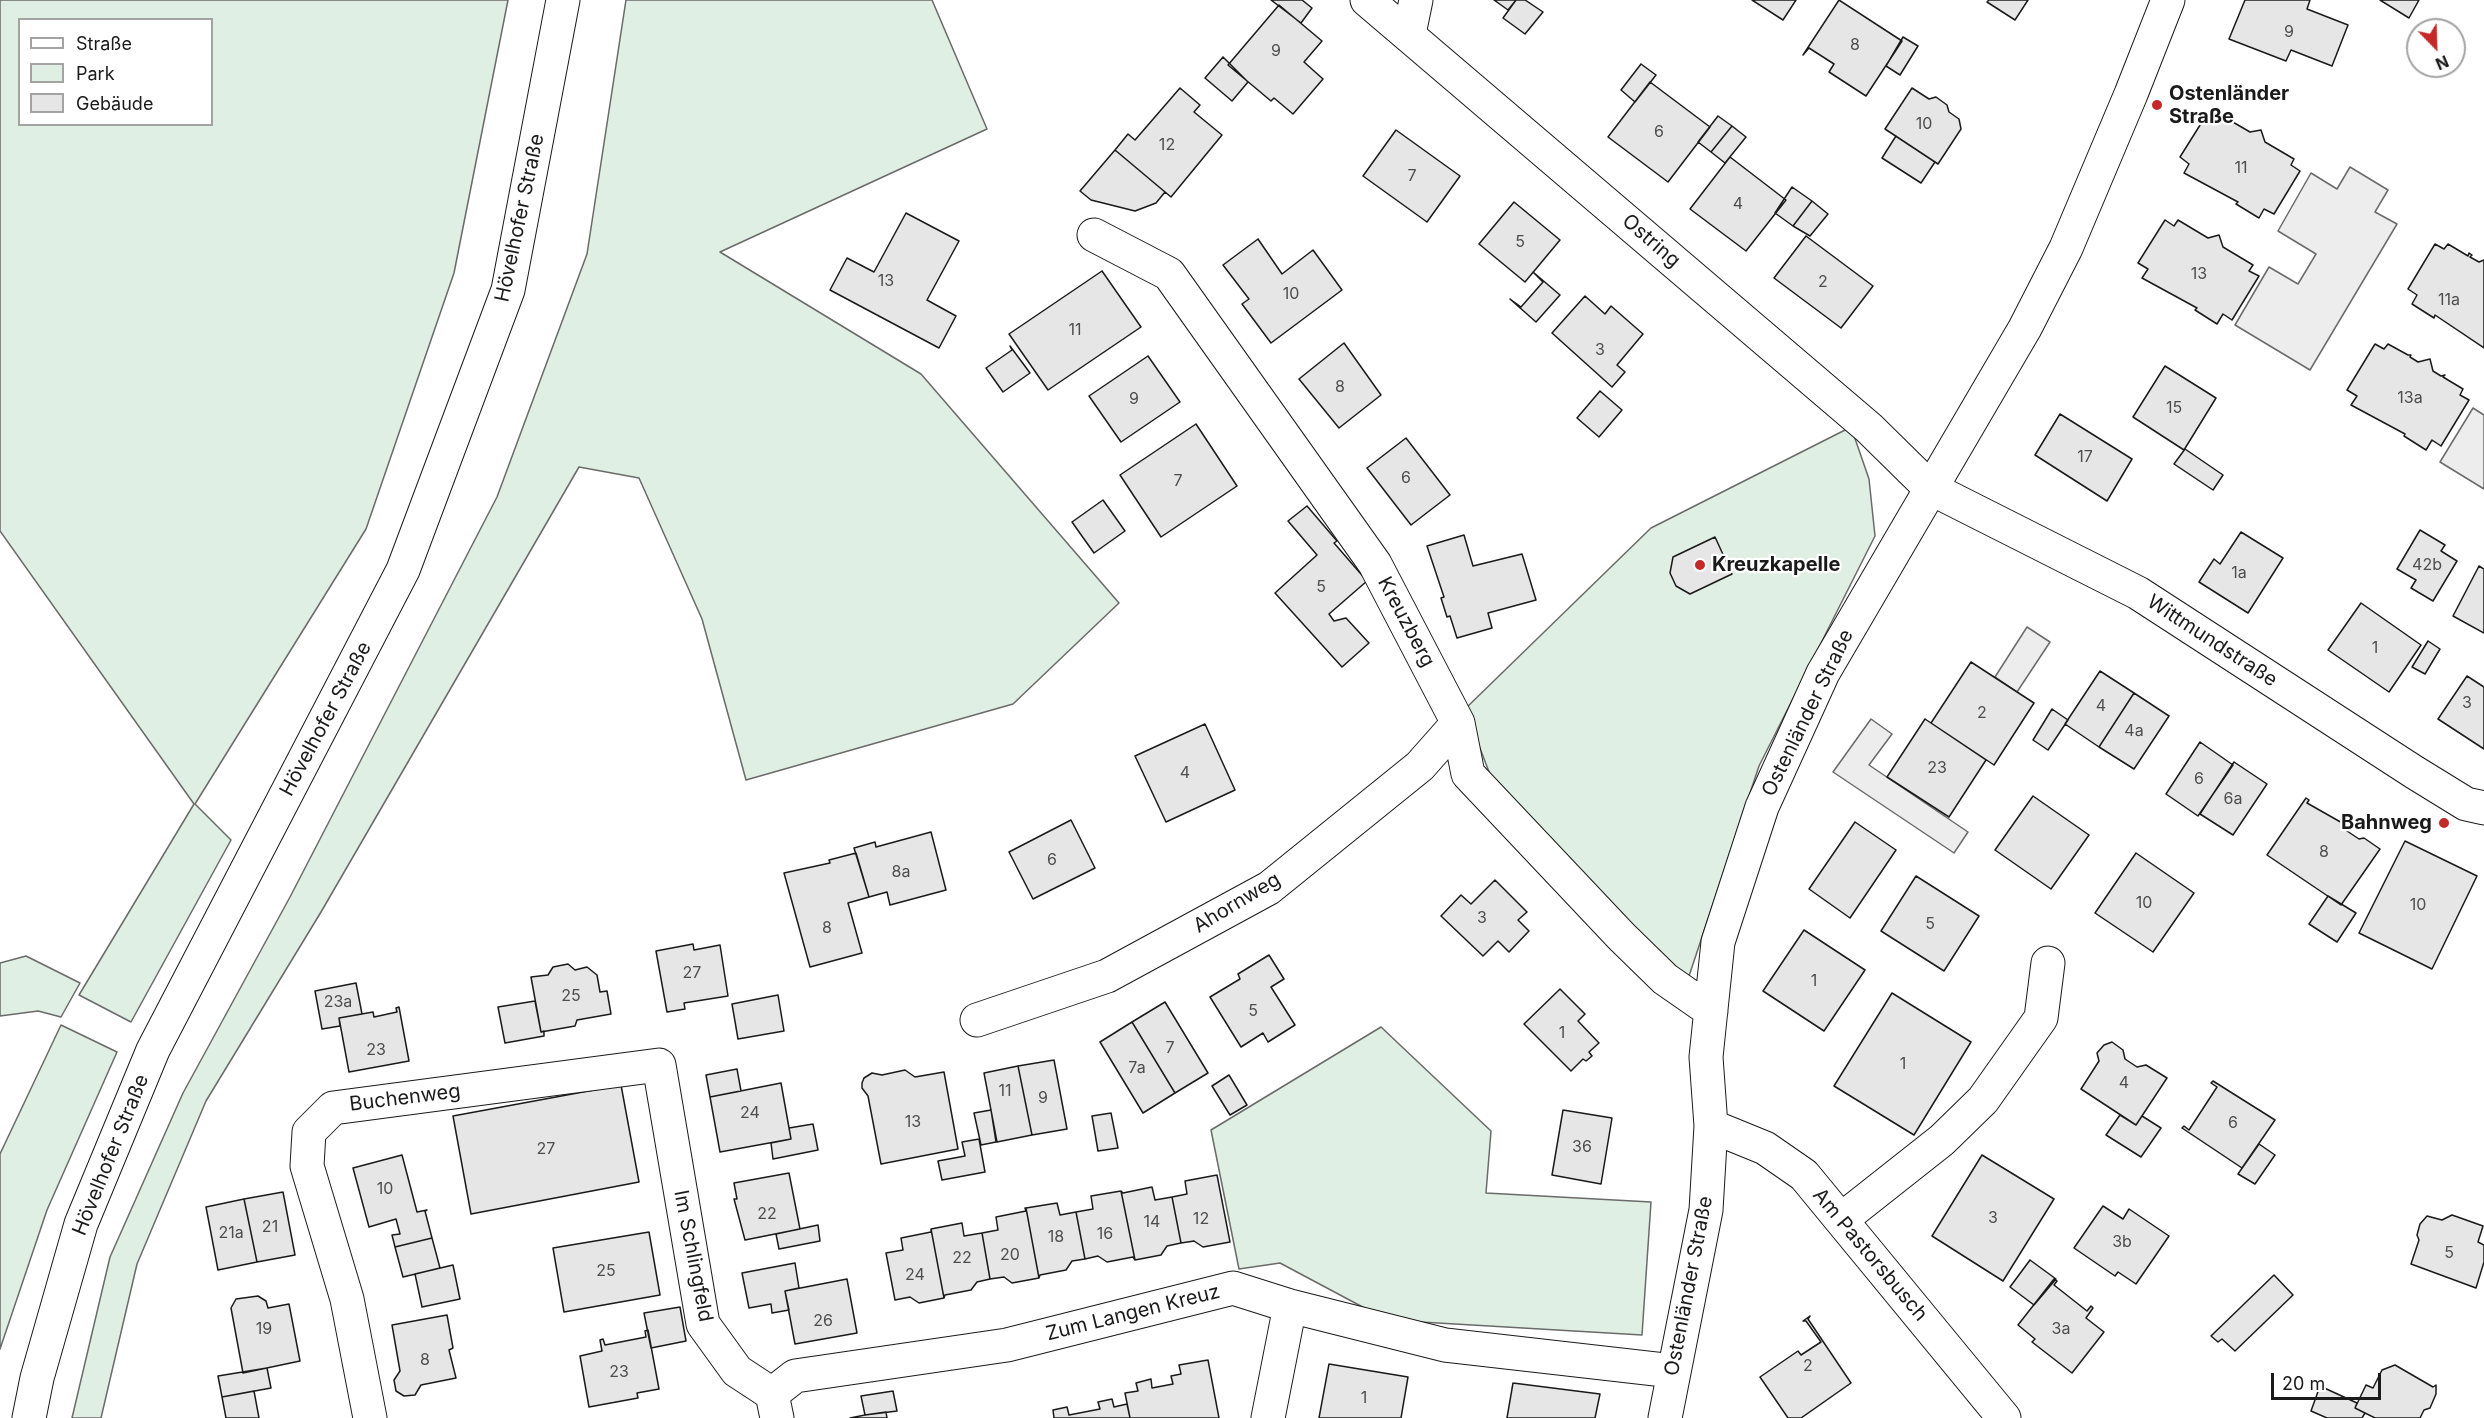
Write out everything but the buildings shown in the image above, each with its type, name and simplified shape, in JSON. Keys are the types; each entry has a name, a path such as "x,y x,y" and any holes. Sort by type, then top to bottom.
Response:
{"street":[{"name":"Hövelhofer Straße","path":"29,1418 37,1378 81,1224 153,1050 403,570 508,290 563,0"},
{"name":"Ostring","path":"1367,0 1869,428 1930,488"},
{"path":"1409,34 1416,0"},
{"name":"Ostenländer Straße","path":"1665,1418 1706,1210 1711,1126 1706,1057 1718,942 1762,807 1823,673 2025,328 2066,248 2132,94 2168,0"},
{"name":"Kreuzberg","path":"1094,235 1169,274 1375,564 1458,723 1468,774 1665,980 1711,1011"},
{"name":"Wittmundstraße","path":"1930,488 2138,593 2414,772 2466,804 2484,808"},
{"name":"Ahornweg","path":"977,1020 1107,976 1269,888 1420,766 1458,723"},
{"path":"1842,1219 1942,1140 1983,1100 2041,1018 2048,963"},
{"name":"Im Schlingfeld","path":"659,1065 703,1324 736,1371 774,1406"},
{"name":"Buchenweg","path":"370,1418 347,1299 307,1166 309,1132 333,1108 659,1065"},
{"name":"Am Pastorsbusch","path":"1711,1126 1765,1148 1804,1175 2004,1418"},
{"name":"Zum Langen Kreuz","path":"774,1406 795,1376 1007,1346 1233,1288 1290,1306 1445,1345 1673,1371"},
{"path":"1268,1418 1290,1306"}],"green space":[{"path":"0,0 508,0 454,273 366,529 195,804 231,840 131,1022 79,995 194,804 0,531"},
{"path":"626,0 932,0 987,129 720,252 921,374 1119,603 1013,704 746,780 702,619 639,478 579,467 321,912 206,1101 137,1264 101,1418 72,1418 110,1257 183,1093 290,897 497,497 587,254"},
{"path":"1851,427 1869,479 1875,536 1759,766 1688,979 1499,798 1465,709 1651,528"},
{"path":"26,956 80,983 61,1017 38,1011 0,1016 0,963"},
{"path":"61,1025 117,1052 47,1210 0,1349 0,1154"},
{"path":"1381,1027 1491,1131 1486,1193 1651,1202 1642,1335 1387,1320 1280,1263 1239,1269 1211,1130"}],"shaded area":[{"path":"2350,167 2388,190 2375,212 2397,224 2310,370 2235,325 2269,267 2298,284 2316,254 2278,231 2311,173 2337,189"},
{"path":"2473,408 2484,415 2484,489 2440,462"},
{"path":"2027,627 2050,642 2017,692 1995,677"},
{"path":"1871,719 1892,734 1869,765 1968,832 1954,853 1833,772"}],"place":[{"name":"Ostenländer Straße","path":"2157,105"},
{"name":"Kreuzkapelle","path":"1700,565"},
{"name":"Bahnweg","path":"2444,823"}]}
